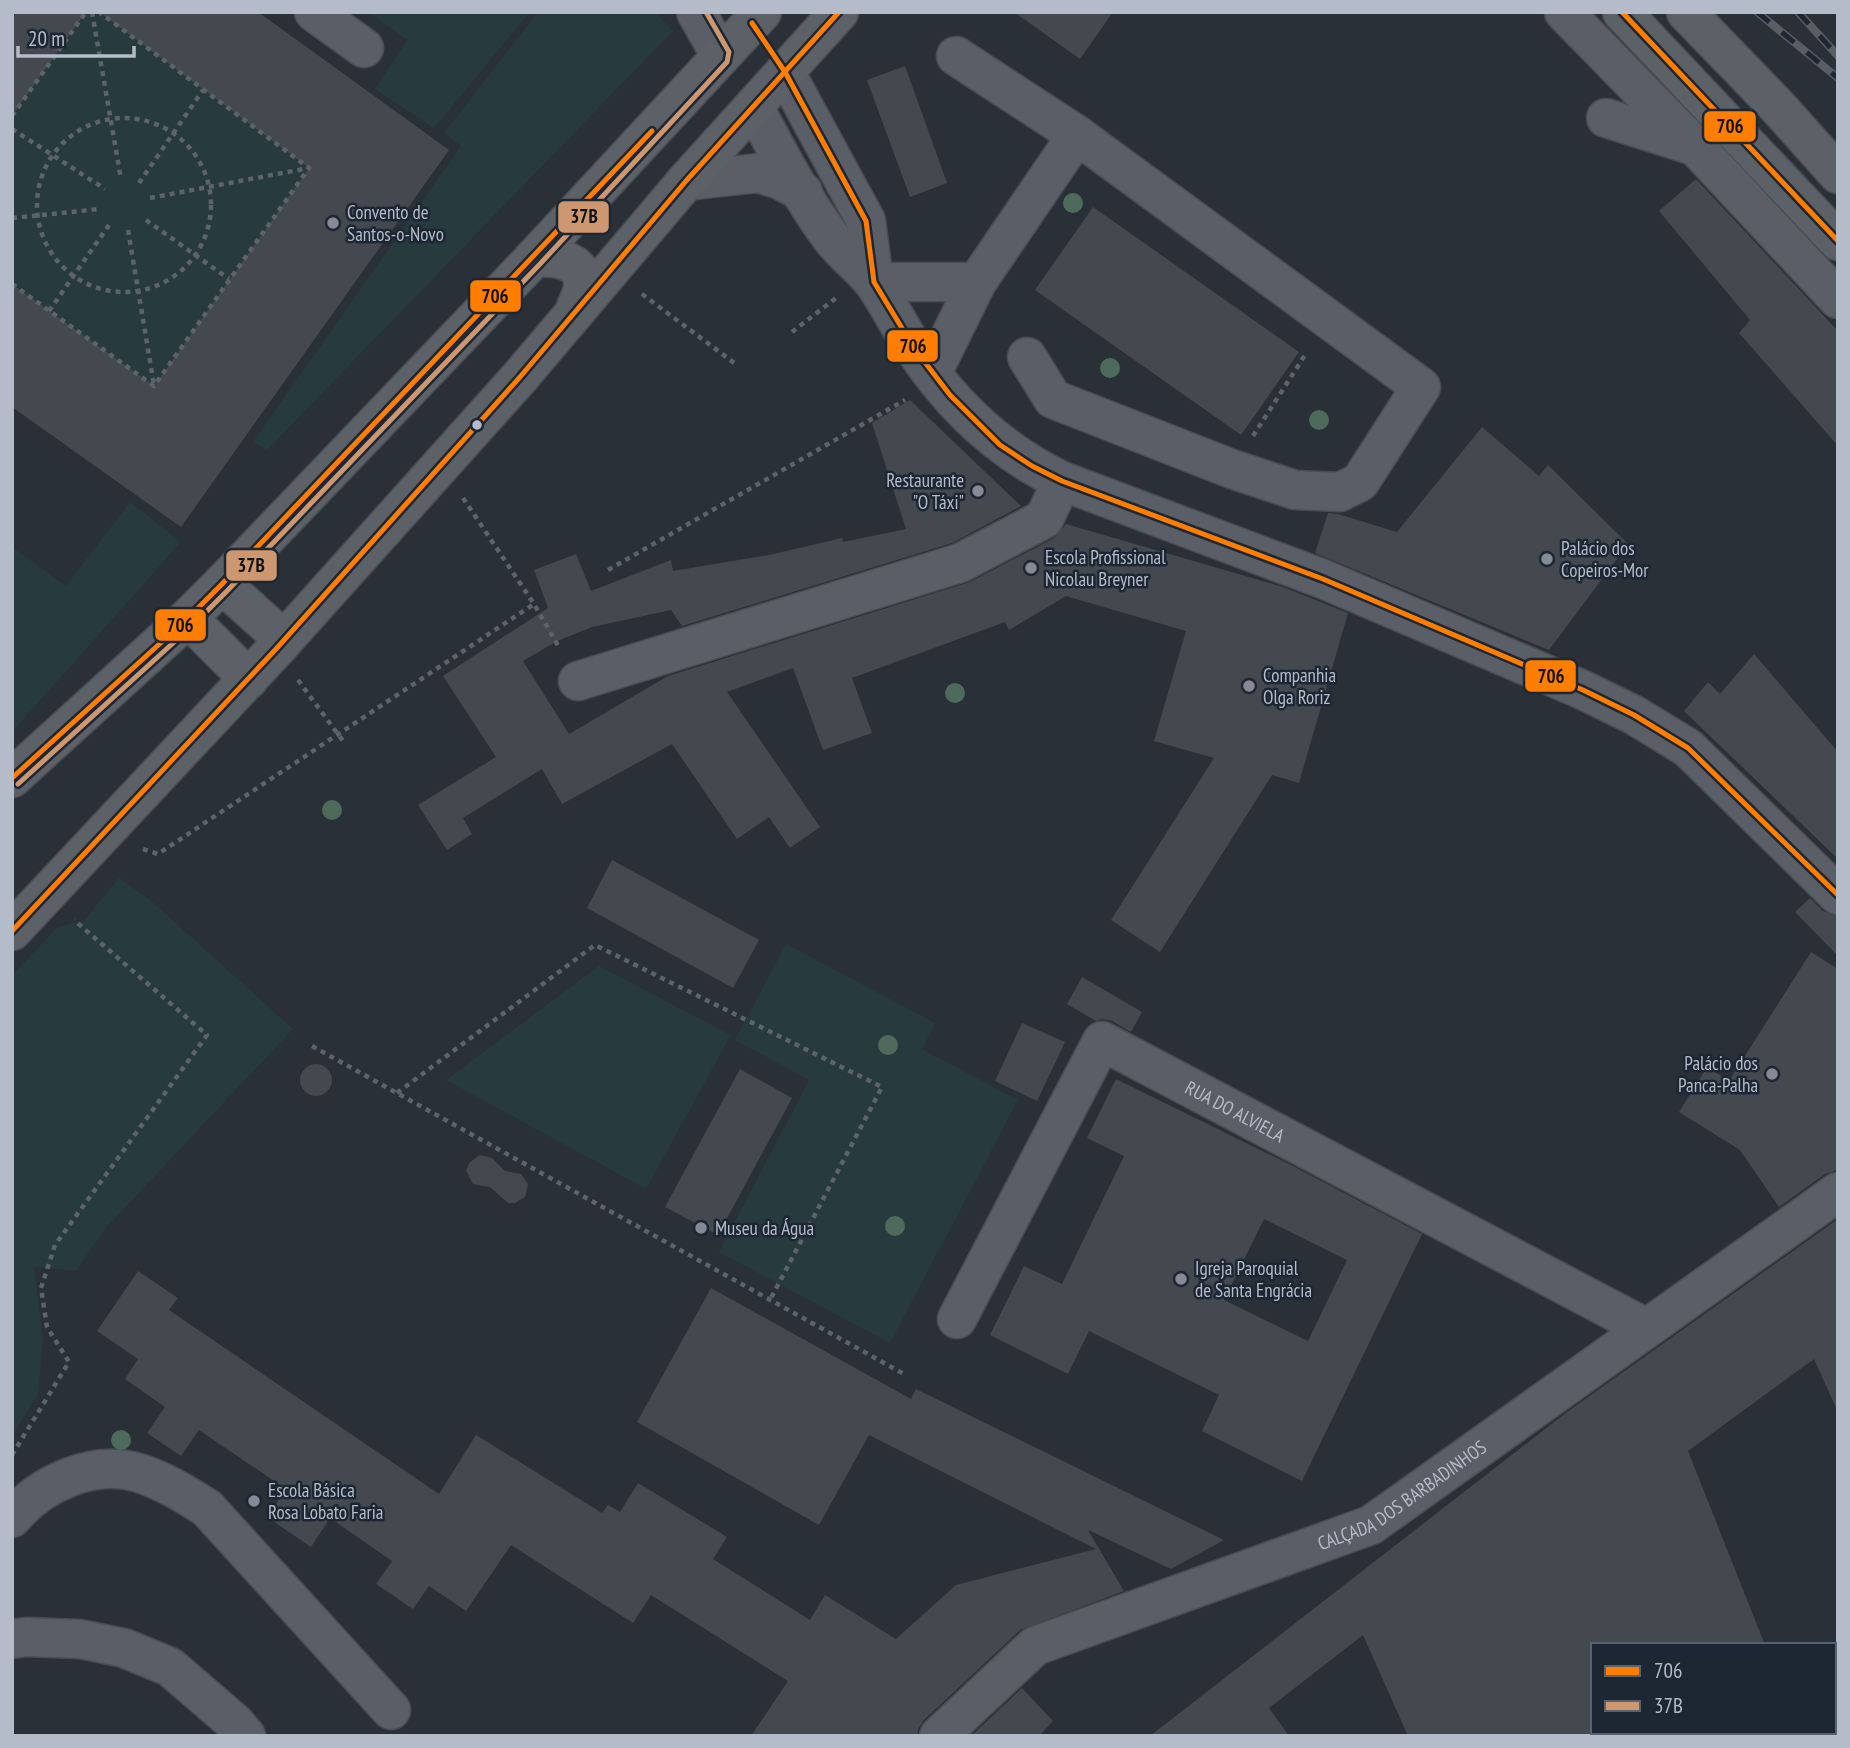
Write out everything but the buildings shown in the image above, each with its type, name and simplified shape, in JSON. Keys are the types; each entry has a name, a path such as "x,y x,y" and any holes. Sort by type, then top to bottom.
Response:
{"main road":[{"path":"1622,12 1838,241"},
{"path":"1686,12 1838,174"},
{"path":"12,931 249,679 287,655 441,465 686,181 837,14"},
{"path":"12,778 222,584 534,258 721,56 752,16 785,72"},
{"path":"721,56 754,107"},
{"path":"534,258 551,256 572,263 580,271 583,285 573,313"},
{"path":"222,584 287,655"},
{"path":"188,618 249,679"}],"street":[{"path":"314,12 364,48"},
{"path":"696,12 721,56"},
{"path":"1564,12 1696,146 1830,275"},
{"path":"956,56 1077,135 1421,387 1360,482 1339,492 1295,490 1232,469 1053,399 1027,357"},
{"path":"785,72 866,221 860,286"},
{"path":"754,107 860,286 914,348 923,383 973,420 1000,445 1062,481 1323,579 1549,675 1634,715 1688,748 1838,895"},
{"path":"1606,118 1696,146"},
{"path":"923,383 977,282 1077,135"},
{"path":"686,181 758,173 780,180 803,192"},
{"path":"860,286 977,282"},
{"path":"578,681 960,563 1044,519 1062,481"},
{"name":"RUA DO ALVIELA","path":"957,1319 1102,1041 1646,1328"},
{"name":"CALÇADA DOS BARBADINHOS","path":"939,1736 1035,1646 1371,1525 1838,1192"},
{"path":"12,1518 20,1508 49,1486 77,1474 106,1470 136,1472 171,1486 207,1508 391,1710"},
{"path":"12,1639 80,1639 124,1648 170,1667 235,1732"}],"path":[{"path":"12,116 89,12"},
{"path":"89,12 121,179"},
{"path":"99,12 309,168"},
{"path":"139,183 203,90"},
{"path":"133,117 154,122 173,132 187,143 197,156 211,187 212,211 207,234 196,255 180,273 160,286 137,292 115,293 93,288 73,277 56,260 43,239 37,215 38,194 52,155 68,137 89,125 111,118 133,117"},
{"path":"12,130 105,189"},
{"path":"150,198 309,168"},
{"path":"154,386 309,168"},
{"path":"12,218 100,209"},
{"path":"146,220 229,279"},
{"path":"49,311 109,225"},
{"path":"128,230 154,386"},
{"path":"610,269 737,365"},
{"path":"12,284 154,386"},
{"path":"792,332 860,286"},
{"path":"1232,469 1328,320"},
{"path":"608,570 923,383"},
{"path":"441,465 534,604 578,681"},
{"path":"139,848 158,855 534,604"},
{"path":"287,655 343,741"},
{"path":"12,1455 69,1362 47,1327 41,1288 55,1245 207,1035 64,912"},
{"path":"397,1093 595,945 882,1087 770,1300"},
{"path":"312,1046 904,1374"}],"green space":[{"path":"86,12 99,12 309,168 154,386 12,284 12,116"},
{"path":"368,12 530,12 434,128 375,89 407,40"},
{"path":"538,12 655,12 673,31 267,450 253,442 461,146 444,133"},
{"path":"130,502 181,542 12,732 12,547 66,586"},
{"path":"119,878 149,899 293,1029 104,1230 76,1271 34,1267 43,1338 38,1394 12,1436 12,975 58,927 84,920"},
{"path":"786,944 935,1023 922,1049 1018,1100 890,1343 719,1252 809,1080 735,1040"},
{"path":"599,966 731,1035 646,1189 446,1080"}],"railway":[{"path":"1757,12 1838,78"},
{"path":"1798,12 1838,56"}],"transit line":[{"name":"37B","path":"18,784 228,590 540,264 727,62 729,52 706,12"},
{"name":"706","path":"12,931 276,649 520,377 686,181 839,12"},
{"name":"706","path":"1622,12 1838,241"},
{"name":"706","path":"752,23 785,72 866,221 874,282 914,348 950,395 1000,445 1062,481 1323,579 1583,690 1634,715 1688,748 1838,895"},
{"name":"706","path":"12,778 222,584 652,131"}],"place":[{"name":"Convento de Santos-o-Novo","path":"333,223"},
{"name":"Restaurante \"O Táxi\"","path":"978,491"},
{"name":"Palácio dos Copeiros-Mor","path":"1547,559"},
{"name":"Escola Profissional Nicolau Breyner","path":"1031,568"},
{"name":"Companhia Olga Roriz","path":"1249,686"},
{"name":"Palácio dos Panca-Palha","path":"1772,1074"},
{"name":"Museu da Água","path":"701,1228"},
{"name":"Igreja Paroquial de Santa Engrácia","path":"1181,1279"},
{"name":"Escola Básica Rosa Lobato Faria","path":"254,1501"}]}
